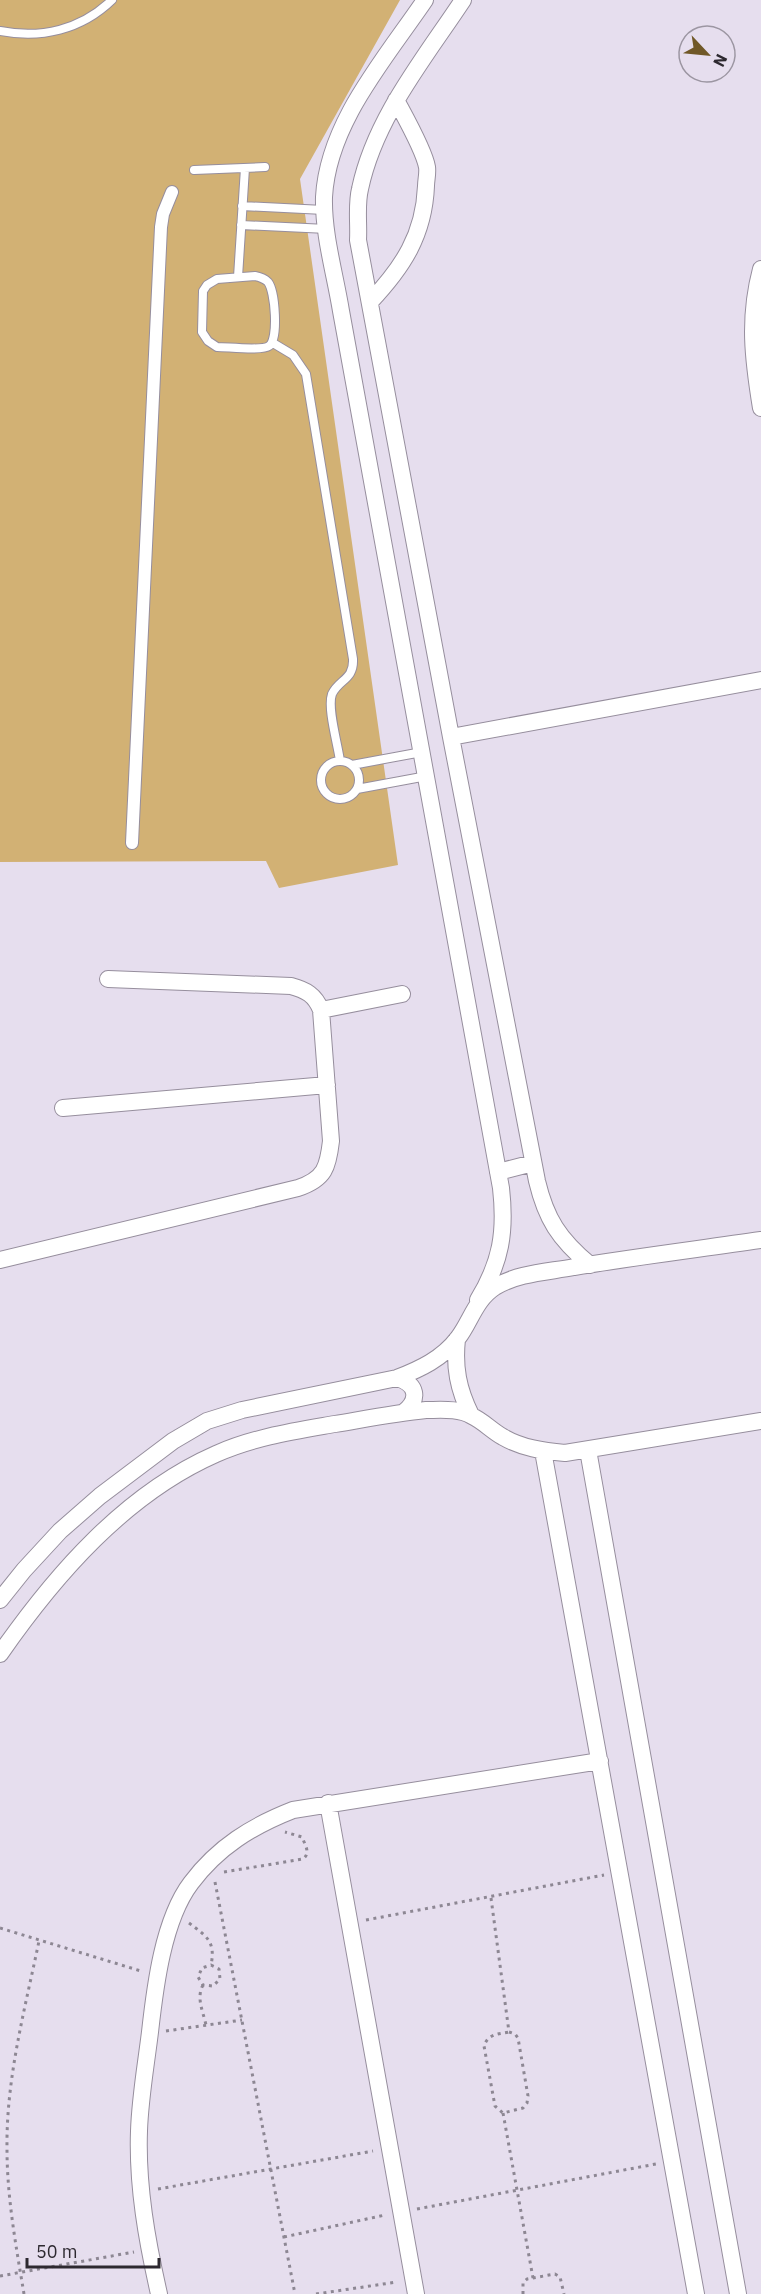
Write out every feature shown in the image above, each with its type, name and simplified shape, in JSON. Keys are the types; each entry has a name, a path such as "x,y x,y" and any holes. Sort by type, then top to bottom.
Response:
{"street":[{"path":"0,1600 60,1531 100,1496 173,1441 207,1421 242,1410 397,1378 439,1357 457,1339 494,1269 503,1235 504,1211 498,1172 325,210 327,169 336,140 349,113 425,0"},
{"path":"463,0 396,100 379,132 359,192 358,240 533,1163 543,1206 554,1228 570,1248 590,1264"},
{"path":"370,302 403,261 415,238 425,210 427,167 396,100"},
{"path":"132,843 161,227 162,214 172,192"},
{"path":"761,269 754,294 752,334 761,408"},
{"path":"451,737 761,680"},
{"path":"0,1260 313,1183 324,1173 331,1141 321,1010 317,999 308,992 291,986 108,978"},
{"path":"321,1010 402,994"},
{"path":"63,1108 327,1085"},
{"path":"498,1172 533,1163"},
{"path":"478,1300 494,1288 513,1279 590,1264 761,1240"},
{"path":"457,1339 456,1378 471,1415"},
{"path":"397,1378 406,1381 413,1388 415,1397 411,1406 404,1412"},
{"path":"0,1654 27,1615 89,1546 120,1517 187,1468 217,1454 261,1439 404,1412 448,1410 471,1415 504,1438 523,1446 566,1453 761,1421"},
{"path":"588,1450 738,2294"},
{"path":"543,1451 696,2294"},
{"path":"159,2294 149,2250 141,2192 139,2132 158,1976 176,1912 189,1885 212,1859 236,1838 263,1822 293,1810 600,1761"},
{"path":"328,1803 415,2286"}],"lane":[{"path":"0,31 33,35 50,33 83,21 112,0"},
{"path":"194,170 266,167"},
{"path":"238,277 245,168"},
{"path":"243,206 325,210"},
{"path":"241,225 327,229"},
{"path":"255,276 268,282 276,331 273,343 266,348 217,347 202,332 203,291 207,285 217,279 238,277 255,276"},
{"path":"273,343 299,360 306,374 351,647 353,667 350,675 333,693 331,702 340,761"},
{"path":"352,765 359,776 354,794 342,800 325,793 321,775 328,764 340,761 352,765 422,752"},
{"path":"357,789 427,776"}],"path":[{"path":"280,1832 302,1837 308,1852 306,1856 213,1873 295,2294"},
{"path":"349,1923 491,1898 620,1871"},
{"path":"491,1898 509,2032"},
{"path":"176,1912 209,1939 212,1947 211,1965"},
{"path":"0,1928 158,1976"},
{"path":"24,2294 8,2182 8,2115 17,2047 39,1941"},
{"path":"211,1965 219,1969 220,1979 213,1986 203,1985 198,1977 202,1968 211,1965"},
{"path":"203,1985 199,1999 206,2025"},
{"path":"150,2033 242,2020"},
{"path":"503,2113 523,2108 528,2097 519,2038 509,2032 493,2035 486,2039 484,2046 495,2106 503,2113 533,2278"},
{"path":"141,2192 390,2148"},
{"path":"284,2237 672,2160"},
{"path":"0,2276 149,2250"},
{"path":"523,2294 523,2283 527,2279 558,2274 564,2294"},
{"path":"316,2294 415,2286"}],"shaded area":[{"path":"0,0 400,0 300,179 398,865 279,888 266,861 0,862"}]}
